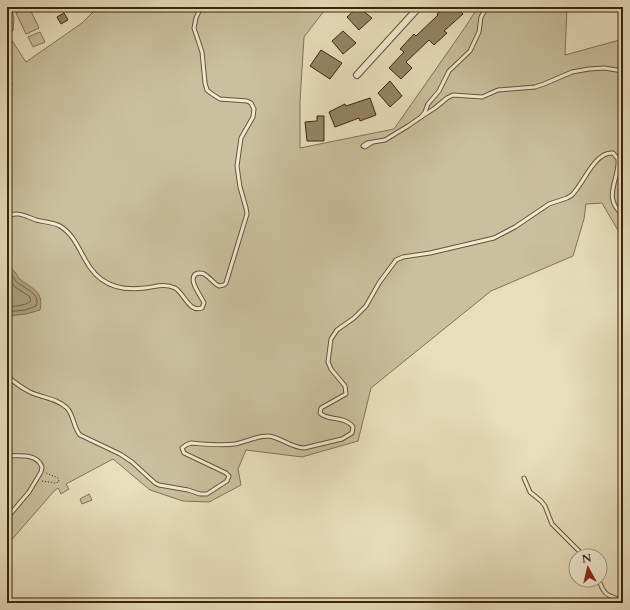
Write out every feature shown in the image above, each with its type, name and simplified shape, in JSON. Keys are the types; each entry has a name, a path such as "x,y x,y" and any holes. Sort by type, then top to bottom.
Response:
{"street":[{"path":"357,75 419,7"}],"lane":[{"path":"7,216 12,214 21,214 35,220 60,226 76,243 92,271 102,280 115,286 128,289 160,285 173,287 180,292 193,308 197,310 202,308 204,303 193,283 195,275 198,273 204,274 219,286 226,283 247,214 240,187 237,166 241,138 253,117 254,111 252,105 247,101 220,99 207,90 202,52 194,28 194,24 201,7"},
{"path":"421,117 428,104 439,91 448,71 470,51 479,32 481,17 486,7"},
{"path":"373,142 388,138 435,108 446,98 452,95 482,97 498,90 535,87 572,72 589,69 604,68 623,71"},
{"path":"7,74 10,84 7,91"},
{"path":"7,376 29,392 53,400 65,406 71,413 76,429 80,435 132,462 154,483 200,494 207,494 227,481 229,476 226,473 184,453 182,448 190,443 233,444 254,437 268,436 277,438 297,448 304,448 342,439 352,433 353,427 350,423 323,416 320,413 321,408 346,394 345,386 331,369 328,362 330,341 337,330 354,318 366,306 396,260 403,257 430,253 488,240 498,236 540,212 549,204 570,196 577,189 597,159 605,154 613,153 618,159 612,197 614,206 623,215"},
{"path":"7,456 34,458 39,462 41,469 29,492 7,518"},
{"path":"524,478 530,492 545,506 552,524 576,548"},
{"path":"601,588 606,594 623,601"}],"path":[{"path":"35,481 59,482 58,478 49,475 41,469"}],"shaded area":[{"path":"29,7 39,28 26,34 16,13"},
{"path":"98,7 147,7 160,12 174,9 176,7 327,7 304,37 300,102 300,148 394,129 478,7 567,7 565,55 623,39 623,239 602,203 586,204 584,219 573,256 491,291 371,388 358,441 302,457 246,450 238,469 241,485 209,502 183,501 150,490 113,459 66,484 69,489 61,494 58,488 55,490 7,545 7,33 26,62 82,23"},
{"path":"12,10 14,18 13,31 7,29 7,11"},
{"path":"40,32 45,42 33,47 28,37"},
{"path":"89,494 92,500 82,504 80,499"}],"water":[{"path":"7,266 39,295 41,304 40,310 26,314 7,316"}],"building":[{"path":"358,7 372,18 359,30 347,17"},
{"path":"444,7 456,7 463,14 444,31 447,33 434,45 429,40 406,62 412,68 401,79 389,68 404,52 400,49 414,34 416,36 438,15 437,14"},
{"path":"64,13 68,20 61,24 57,17"},
{"path":"343,31 356,43 343,54 332,41"},
{"path":"321,50 342,63 330,79 310,66"},
{"path":"390,81 402,96 390,107 378,93"},
{"path":"370,98 376,115 360,121 359,118 335,127 329,112 345,104 346,106"},
{"path":"317,116 324,116 324,141 307,141 305,122 317,121"}]}
